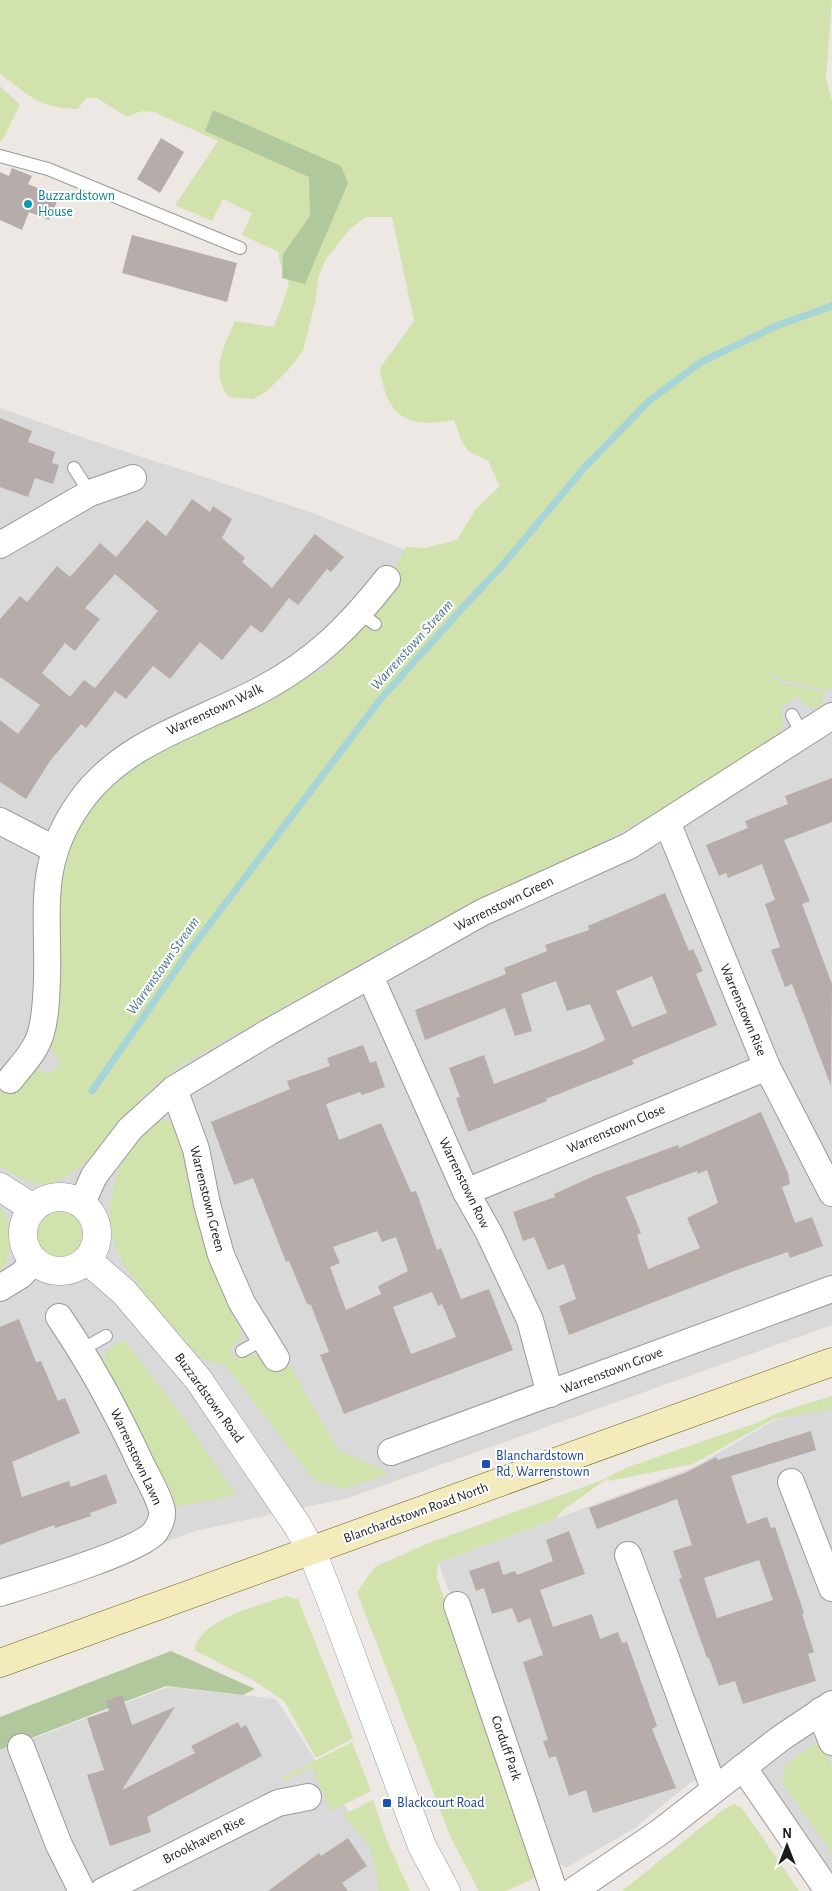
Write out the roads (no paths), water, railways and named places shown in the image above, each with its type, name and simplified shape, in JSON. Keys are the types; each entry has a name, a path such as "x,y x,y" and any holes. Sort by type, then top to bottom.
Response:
{"main road":[{"name":"Blanchardstown Road North","path":"0,1663 312,1552 832,1362"}],"street":[{"path":"0,545 90,493 133,478"},
{"name":"Warrenstown Walk","path":"10,1080 35,1056 45,1018 47,968 45,897 54,849 73,814 91,788 128,755 162,736 246,697 294,670 333,641 368,619 387,579"},
{"name":"Warrenstown Green","path":"82,1203 94,1176 130,1129 174,1089 483,912 629,846 667,822 797,724 832,716"},
{"path":"0,821 54,849"},
{"name":"Warrenstown Rise","path":"667,822 767,1067 832,1192"},
{"name":"Warrenstown Row","path":"370,976 466,1192 489,1233 530,1320 550,1394"},
{"name":"Warrenstown Close","path":"466,1192 767,1067"},
{"name":"Warrenstown Green","path":"174,1089 196,1149 207,1204 221,1254 260,1350"},
{"path":"0,1187 33,1208"},
{"path":"62,1196 82,1203 92,1212 97,1224 98,1237 94,1250 87,1260 78,1267 55,1271 34,1261 27,1252 24,1240 26,1218 33,1208 51,1197 62,1196"},
{"name":"Buzzardstown Road","path":"87,1260 124,1292 198,1379 272,1486 312,1552"},
{"path":"0,1288 21,1275 34,1261"},
{"name":"Warrenstown Grove","path":"391,1452 832,1289"},
{"name":"Warrenstown Lawn","path":"0,1593 119,1552 154,1534 160,1523 162,1513 128,1435 81,1350 59,1317"},
{"path":"791,1482 832,1588"},
{"path":"312,1552 422,1846 446,1891"},
{"path":"628,1554 714,1790"},
{"name":"Corduff Park","path":"457,1605 554,1891"},
{"path":"572,1891 660,1832 743,1767 826,1708 832,1742"},
{"path":"21,1747 59,1845 82,1891"},
{"path":"743,1767 828,1891"},
{"name":"Brookhaven Rise","path":"103,1891 278,1803 308,1797"}],"lane":[{"path":"0,156 48,169 240,248"},
{"path":"74,468 90,493"},
{"path":"81,1350 106,1336"}],"waterway":[{"name":"Warrenstown Stream","path":"92,1091 190,950 379,701 501,567 584,468 649,401 701,362 776,326 832,306"}],"place":[{"name":"Buzzardstown House","path":"28,204"},
{"name":"Blanchardstown Rd, Warrenstown","path":"486,1464"},
{"name":"Blackcourt Road","path":"387,1803"}]}
